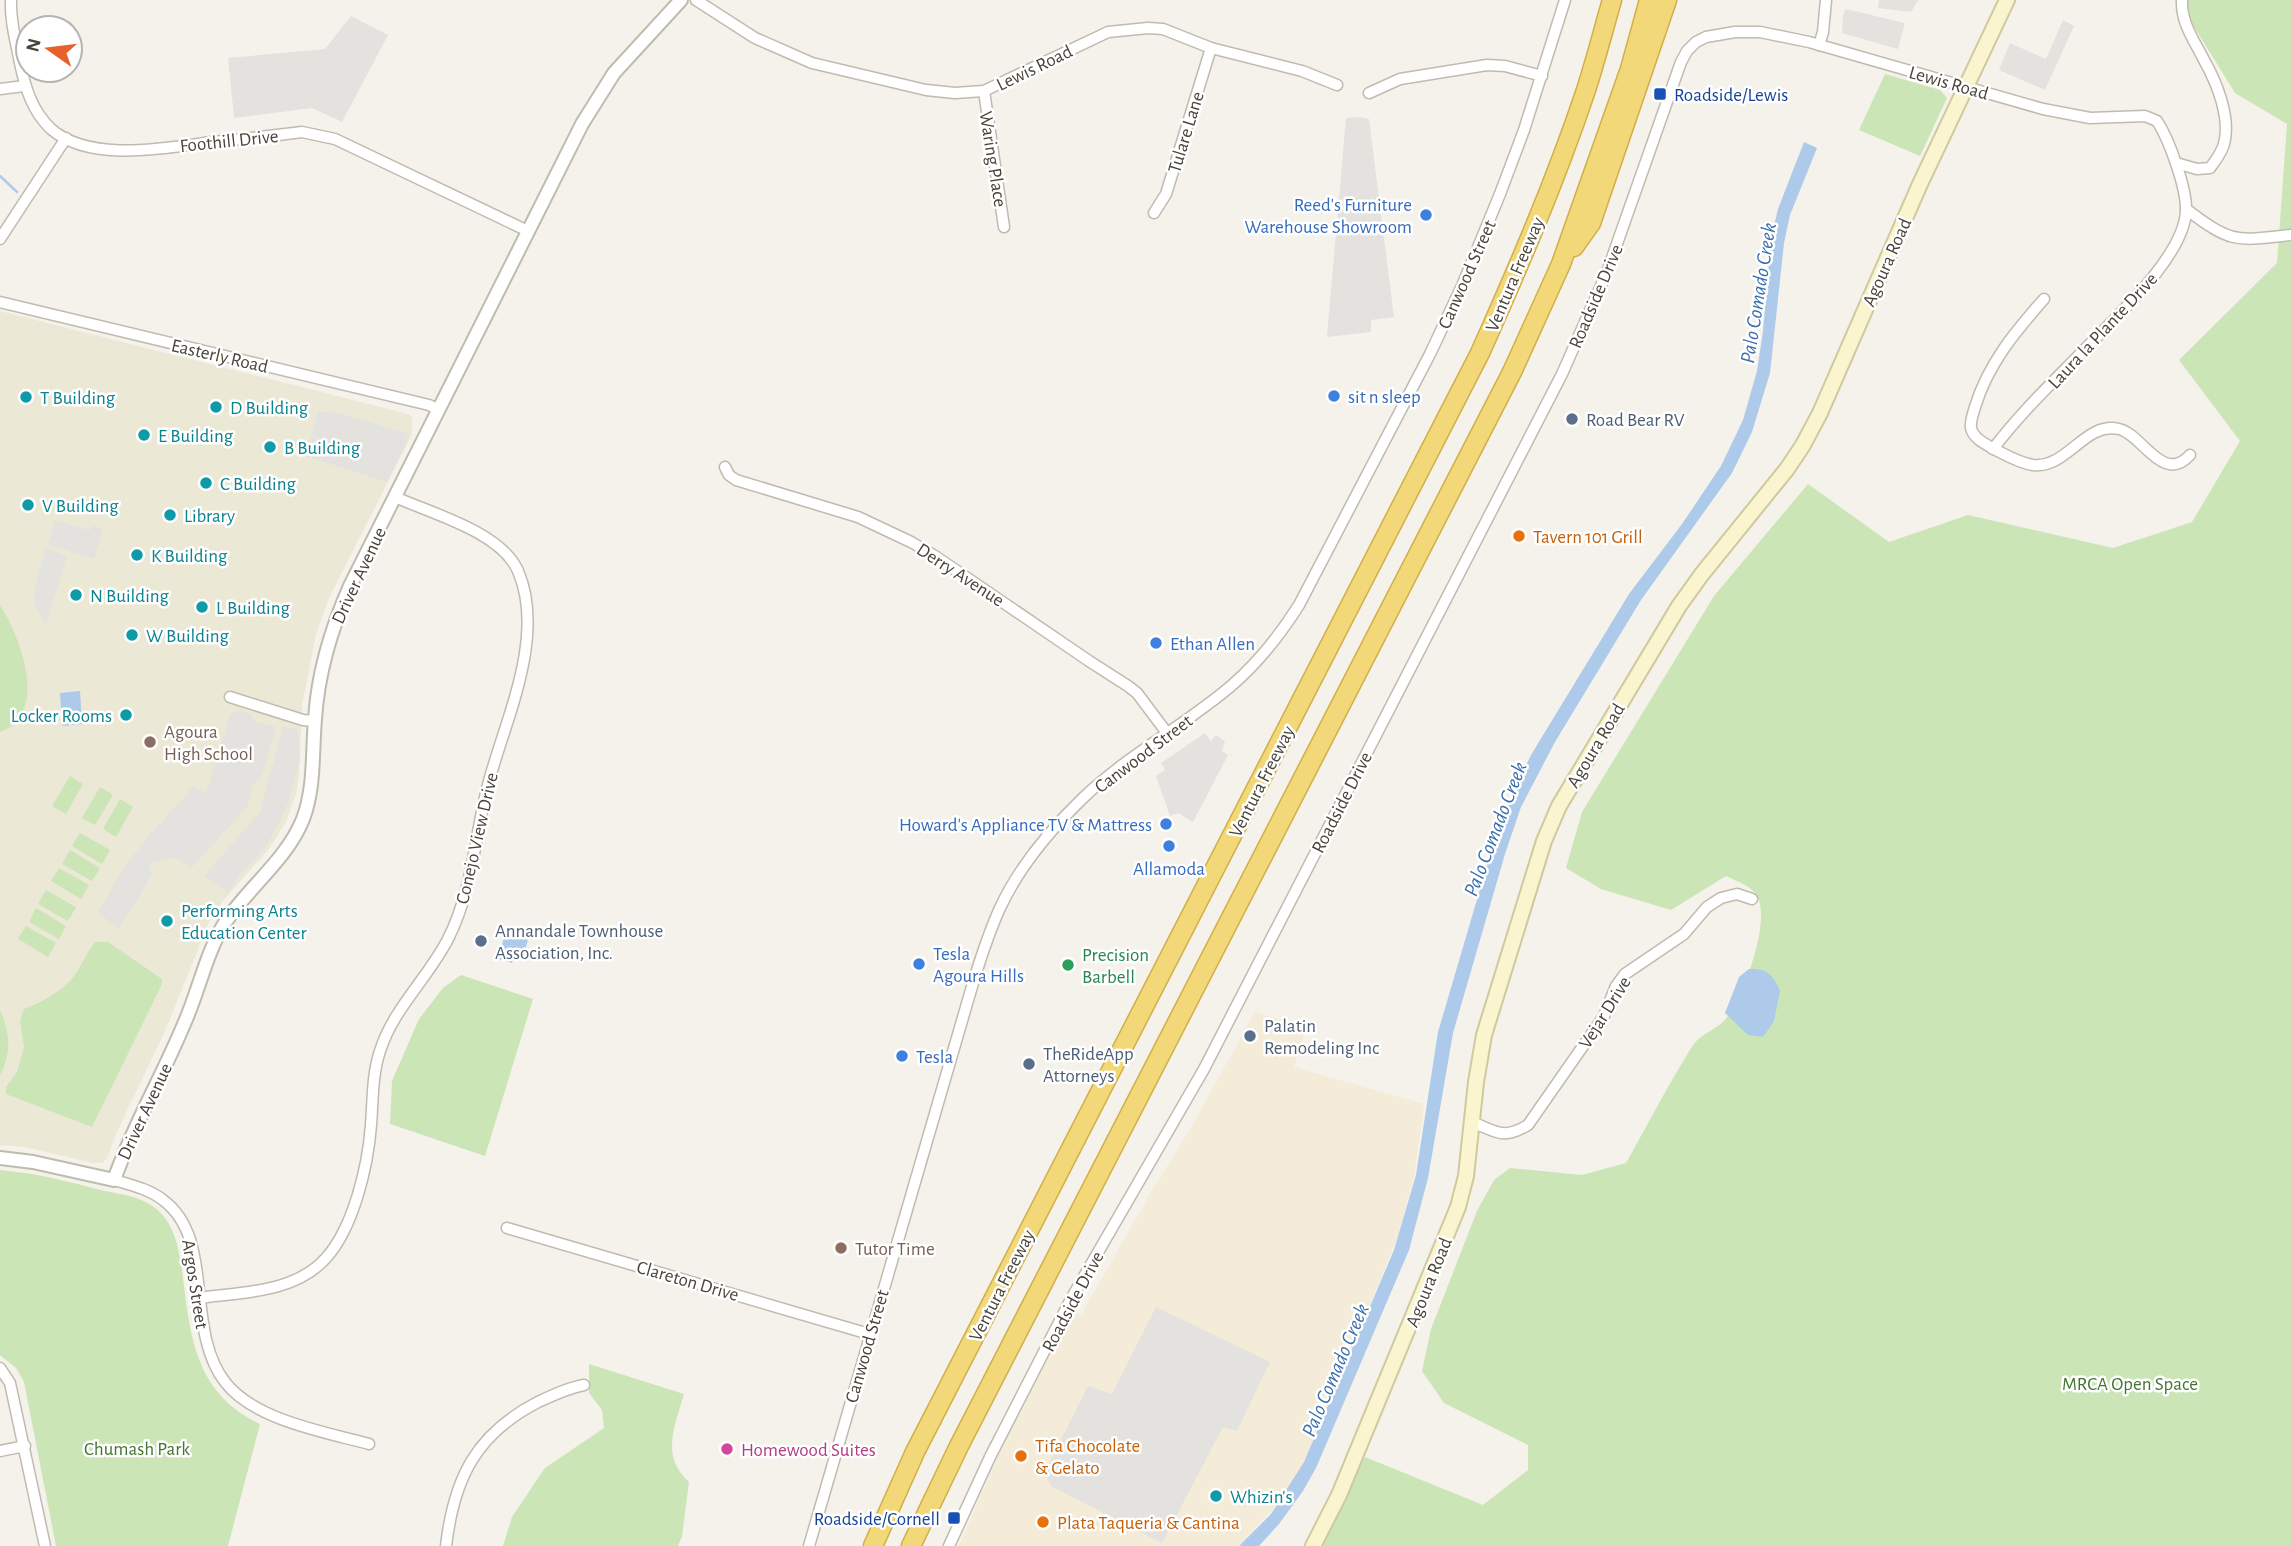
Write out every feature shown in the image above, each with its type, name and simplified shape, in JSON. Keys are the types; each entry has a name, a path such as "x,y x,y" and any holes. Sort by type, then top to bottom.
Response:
{"highway":[{"name":"Ventura Freeway","path":"873,1546 922,1440 1480,353 1523,258 1553,180 1585,92 1612,0"},
{"name":"Ventura Freeway","path":"911,1546 972,1421 1513,372 1561,264 1630,69 1649,0"},
{"path":"1561,264 1591,223 1667,0"}],"main road":[{"name":"Agoura Road","path":"1313,1546 1339,1495 1458,1207 1466,1176 1484,1035 1544,841 1559,806 1679,607 1702,574 1787,469 1803,444 1820,413 1920,184 2007,0"}],"street":[{"name":"Foothill Drive","path":"11,0 10,15 24,86 40,116 52,130 79,144 103,149 142,150 302,132 318,135 335,139 528,231"},
{"name":"Driver Avenue","path":"114,1180 132,1131 186,1021 212,948 226,922 288,847 302,819 314,767 318,683 338,613 528,231 600,93 625,60 681,0"},
{"name":"Lewis Road","path":"696,0 755,38 812,63 926,90 984,92 1118,29 1163,29 1211,48 1302,71 1337,85"},
{"name":"Canwood Street","path":"809,1546 973,983 1001,905 1030,858 1060,821 1105,779 1233,685 1275,640 1300,605 1430,354 1462,286 1500,194 1542,76 1565,0"},
{"path":"1819,45 1826,0"},
{"path":"2182,0 2184,23 2211,72 2226,130 2220,155 2210,168 2202,170 2176,163 2186,209 2210,227 2233,238 2245,240 2291,235"},
{"name":"Lewis Road","path":"1696,42 1717,34 1760,32 1819,45 2043,109 2090,118 2152,118 2161,127 2176,163"},
{"name":"Roadside Drive","path":"949,1546 990,1457 1071,1299 1204,1069 1562,374 1607,272 1681,62 1696,42"},
{"name":"Tulare Lane","path":"1154,213 1166,194 1211,48"},
{"path":"1369,93 1400,79 1487,65 1505,66 1542,76"},
{"path":"0,89 24,86"},
{"name":"Waring Place","path":"984,92 1004,227"},
{"path":"0,239 66,138"},
{"name":"Laura la Plante Drive","path":"1993,449 2014,422 2159,270 2176,240 2185,219 2186,209"},
{"path":"2044,299 2002,350 1978,397 1971,421 1971,430 1976,437 1993,449 2033,465 2050,462 2103,428 2124,430 2163,462 2180,462 2190,455"},
{"name":"Easterly Road","path":"0,302 416,402 439,410"},
{"name":"Derry Avenue","path":"725,467 729,475 736,480 858,517 935,556 1128,686 1137,693 1167,733"},
{"name":"Conejo View Drive","path":"199,1298 293,1282 312,1272 327,1258 341,1238 367,1159 374,1076 380,1051 392,1022 426,976 448,939 466,895 474,865 489,782 518,685 527,641 524,585 505,550 489,538 395,497"},
{"path":"230,697 303,720 315,721"},
{"name":"Vejar Drive","path":"1472,1122 1501,1134 1515,1133 1528,1125 1604,1016 1616,986 1625,974 1684,934 1707,907 1721,898 1737,894 1752,899"},
{"name":"Argos Street","path":"0,1158 33,1162 114,1180 146,1190 164,1200 177,1213 192,1240 204,1338 212,1361 225,1383 246,1401 290,1422 369,1444"},
{"name":"Clareton Drive","path":"507,1228 869,1334"},
{"path":"0,1368 10,1383 45,1546"},
{"path":"446,1546 453,1508 470,1461 494,1431 518,1413 543,1400 572,1387 584,1385"},
{"path":"0,1451 25,1446"}],"shaded area":[{"path":"1879,0 1918,0 1911,12 1878,8"},
{"path":"1846,9 1905,23 1898,49 1842,33"},
{"path":"351,16 388,35 342,122 312,108 234,118 228,58 325,49"},
{"path":"2063,20 2074,26 2045,90 1999,70 2010,43 2046,59"},
{"path":"1346,118 1369,119 1394,317 1371,320 1371,332 1327,337"},
{"name":"Agoura High School","path":"0,311 408,414 412,418 412,434 329,598 316,634 302,706 299,777 286,822 269,849 222,902 209,922 165,1031 107,1158 102,1163 24,1147 0,1145"},
{"path":"319,411 333,411 408,434 406,444 387,482 305,456"},
{"path":"55,520 89,530 93,526 103,529 94,559 48,545"},
{"path":"46,548 67,556 46,624 35,605 34,591"},
{"path":"240,710 250,714 256,722 276,727 261,779 254,783 247,807 191,868 175,858 151,863 148,868 153,873 119,929 98,913 120,873 146,839 194,786 206,794 230,714"},
{"path":"283,726 298,730 300,760 289,801 266,847 228,892 204,876 260,812"},
{"path":"1205,733 1211,741 1216,735 1225,741 1222,751 1228,755 1193,822 1178,813 1170,816 1156,776 1165,770 1161,763"},
{"path":"1255,1012 1306,1027 1294,1067 1424,1104 1414,1176 1397,1238 1312,1446 1294,1481 1272,1510 1238,1546 959,1546 998,1456 1072,1311 1081,1315"},
{"path":"1156,1307 1270,1362 1237,1431 1223,1427 1162,1543 1051,1486 1044,1473 1088,1386 1112,1394"}],"green space":[{"name":"MRCA Open Space","path":"2186,0 2291,0 2291,1546 1320,1546 1365,1457 1483,1505 1528,1470 1528,1445 1444,1403 1422,1371 1431,1329 1477,1211 1494,1180 1510,1168 1582,1175 1626,1163 1693,1045 1723,1022 1731,1012 1746,980 1761,923 1761,908 1757,896 1747,886 1726,876 1671,910 1601,889 1566,868 1582,812 1714,596 1808,484 1889,542 1968,515 2113,548 2192,522 2240,441 2179,360 2277,263 2287,124 2235,93 2183,9"},
{"path":"1885,74 1940,90 1947,98 1920,156 1859,130"},
{"path":"0,605 22,654 27,693 24,709 15,723 0,732"},
{"path":"70,776 83,784 66,814 52,806"},
{"path":"100,787 113,795 95,825 82,818"},
{"path":"120,799 133,807 116,837 103,829"},
{"path":"80,833 110,850 102,864 72,846"},
{"path":"70,850 100,868 92,881 62,864"},
{"path":"59,868 89,885 81,899 51,881"},
{"path":"46,890 76,907 68,921 38,904"},
{"path":"36,908 66,926 59,939 29,922"},
{"path":"26,926 56,943 48,957 18,939"},
{"path":"95,942 108,942 162,979 162,984 92,1127 6,1094 6,1087 17,1072 24,1047 20,1021 24,1009 66,985"},
{"path":"461,975 533,999 485,1156 390,1124 392,1081 419,1019 443,988"},
{"path":"0,1010 6,1027 8,1051 0,1075"},
{"name":"Chumash Park","path":"0,1170 135,1197 159,1211 170,1226 179,1251 193,1339 208,1379 221,1396 238,1411 260,1424 228,1546 56,1546 24,1382 16,1368 0,1355"},
{"path":"589,1364 684,1394 672,1440 675,1462 689,1482 682,1536 678,1546 503,1546 512,1517 545,1468 604,1428 602,1410 589,1393"}],"water":[{"path":"1804,142 1817,148 1790,215 1784,243 1770,373 1752,432 1732,473 1641,600 1555,742 1521,807 1453,1033 1428,1178 1409,1250 1316,1468 1303,1491 1259,1546 1239,1546 1271,1514 1304,1462 1394,1250 1416,1175 1438,1032 1496,835 1516,786 1531,755 1629,594 1682,524 1721,466 1743,420 1757,371 1771,238 1778,209"},
{"path":"80,691 82,724 62,726 60,693"},
{"path":"505,933 528,940 525,950 517,948 512,963 495,958 498,949 501,949"},
{"path":"1749,969 1769,974 1780,991 1774,1021 1763,1037 1748,1035 1725,1013 1739,977"}],"waterway":[{"path":"0,176 17,192"}],"place":[{"name":"Roadside/Lewis","path":"1660,94"},
{"name":"Reed's Furniture Warehouse Showroom","path":"1426,215"},
{"name":"sit n sleep","path":"1334,396"},
{"name":"T Building","path":"26,397"},
{"name":"D Building","path":"216,407"},
{"name":"Road Bear RV","path":"1572,419"},
{"name":"E Building","path":"144,435"},
{"name":"B Building","path":"270,447"},
{"name":"C Building","path":"206,483"},
{"name":"V Building","path":"28,505"},
{"name":"Library","path":"170,515"},
{"name":"Tavern 101 Grill","path":"1519,536"},
{"name":"K Building","path":"137,555"},
{"name":"N Building","path":"76,595"},
{"name":"L Building","path":"202,607"},
{"name":"W Building","path":"132,635"},
{"name":"Ethan Allen","path":"1156,643"},
{"name":"Locker Rooms","path":"126,715"},
{"name":"Agoura High School","path":"150,742"},
{"name":"Howard's Appliance TV & Mattress","path":"1166,824"},
{"name":"Allamoda","path":"1169,846"},
{"name":"Performing Arts Education Center","path":"167,921"},
{"name":"Annandale Townhouse Association, Inc.","path":"481,941"},
{"name":"Tesla Agoura Hills","path":"919,964"},
{"name":"Precision Barbell","path":"1068,965"},
{"name":"Palatin Remodeling Inc","path":"1250,1036"},
{"name":"Tesla","path":"902,1056"},
{"name":"TheRideApp Attorneys","path":"1029,1064"},
{"name":"Tutor Time","path":"841,1248"},
{"name":"Homewood Suites","path":"727,1449"},
{"name":"Tifa Chocolate & Gelato","path":"1021,1456"},
{"name":"Whizin's","path":"1216,1496"},
{"name":"Roadside/Cornell","path":"954,1518"},
{"name":"Plata Taqueria & Cantina","path":"1043,1522"}],"water label":[{"name":"Palo Comado Creek","path":"1758,293"},
{"name":"Palo Comado Creek","path":"1495,829"},
{"name":"Palo Comado Creek","path":"1335,1370"}]}
